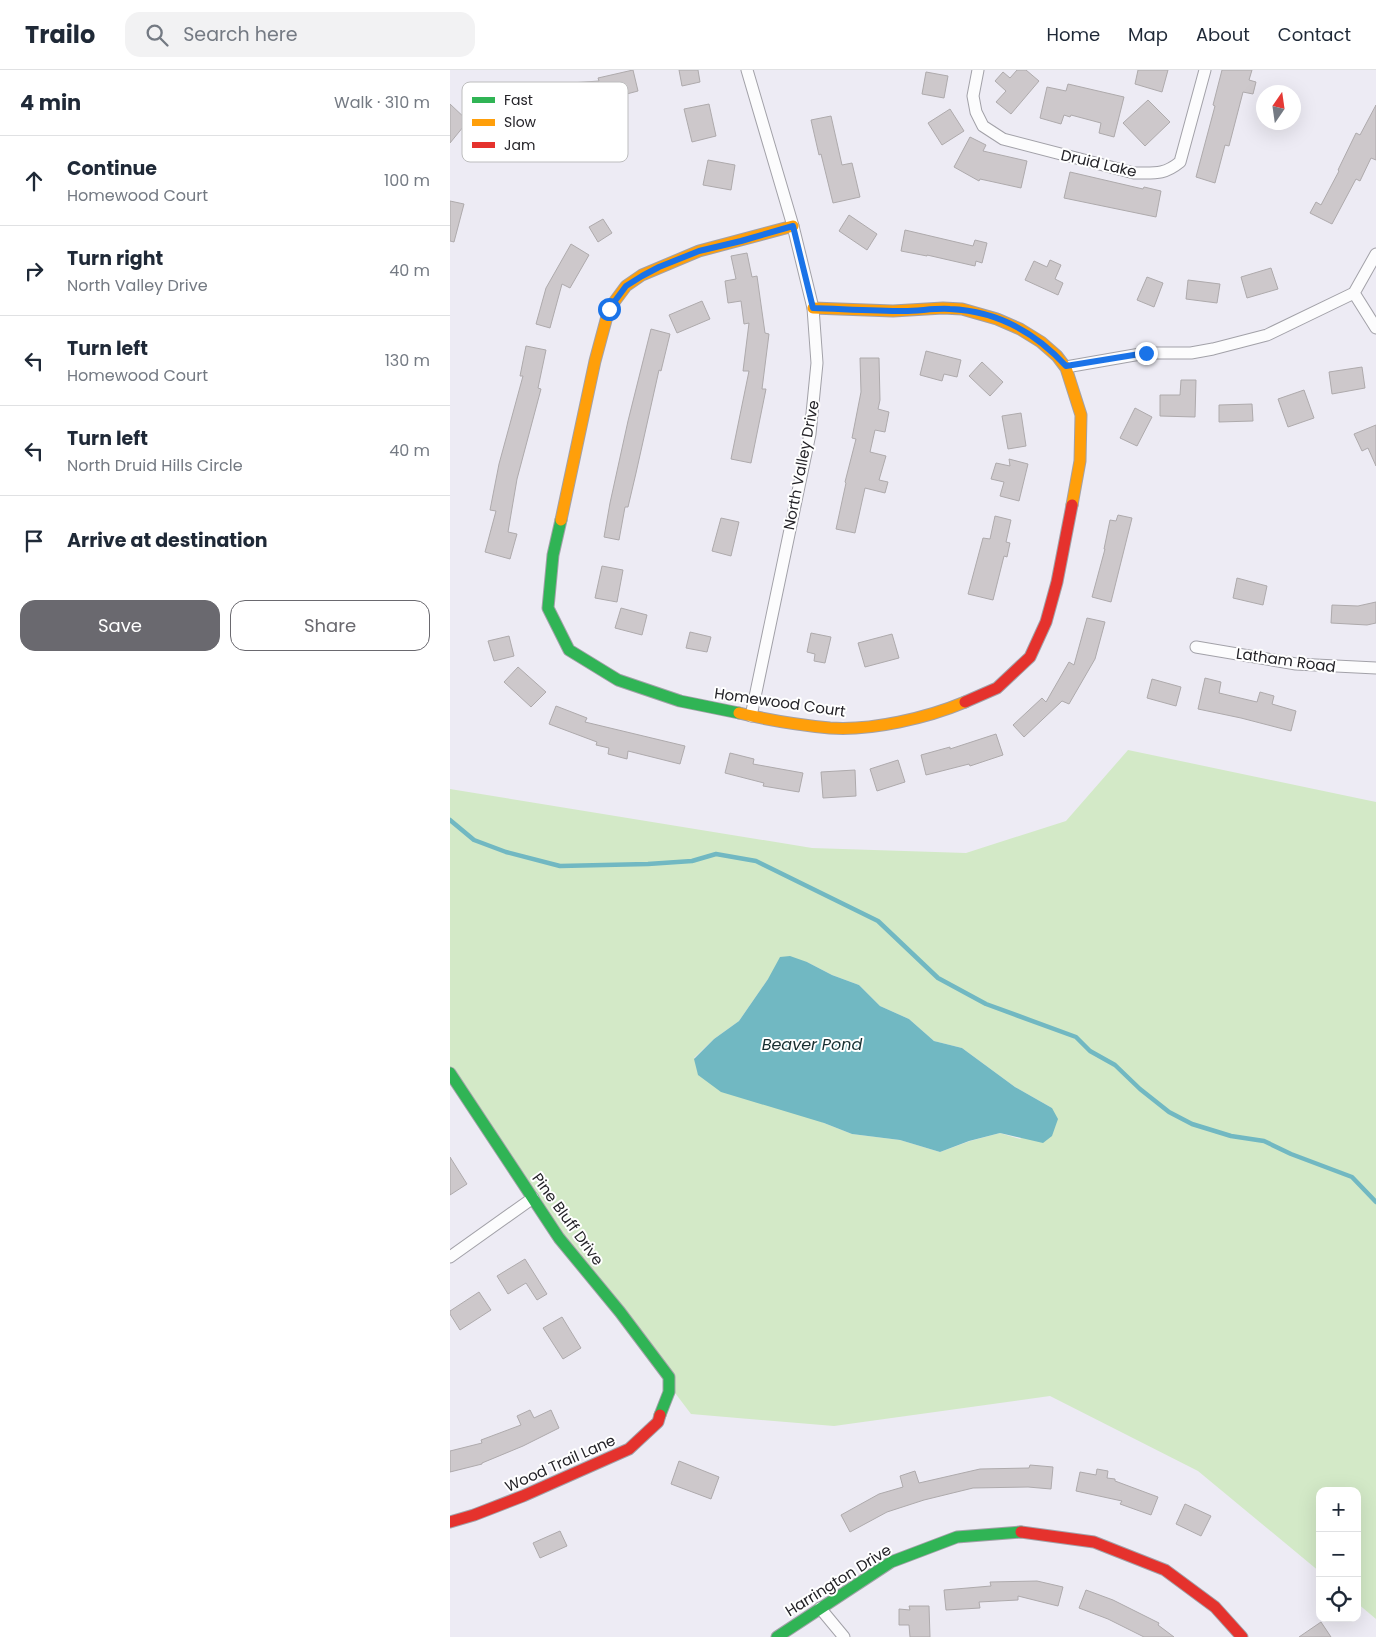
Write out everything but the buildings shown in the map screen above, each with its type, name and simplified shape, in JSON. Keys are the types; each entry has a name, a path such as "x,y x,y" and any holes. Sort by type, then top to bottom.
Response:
{"street":[{"name":"North Valley Drive","path":"747,70 793,226 813,308 817,362 810,434 751,716"},
{"name":"Druid Lake","path":"978,70 973,96 976,112 983,126 1003,139 1134,173 1169,171 1180,162 1205,70"},
{"name":"Homewood Court","path":"793,226 699,251 659,267 626,286 609,309 593,370 553,555 548,608 569,650 618,680 680,701 751,716 831,728 872,727 942,712 997,688 1030,657 1046,622 1057,582 1080,461 1081,415 1066,366 1051,350 1023,330 1003,320 971,311 949,308 904,311 813,308"},
{"path":"1066,366 1146,353 1191,353 1213,350 1267,335 1354,293 1376,254"},
{"path":"1354,293 1376,328"},
{"name":"Latham Road","path":"1196,647 1296,664 1376,668"},
{"name":"Pine Bluff Drive","path":"450,1073 559,1238 620,1312 669,1377"},
{"path":"450,1257 533,1198"},
{"name":"Wood Trail Lane","path":"450,1522 523,1496 629,1449 658,1422 670,1392 669,1377"},
{"name":"Harrington Drive","path":"777,1637 891,1562 957,1537 1023,1532 1094,1542 1165,1570 1215,1607 1242,1637"},
{"path":"820,1608 844,1637"}],"green space":[{"path":"1128,750 1376,802 1376,1619 1361,1606 1361,1487 1316,1487 1316,1569 1198,1471 1050,1396 834,1426 691,1414 535,1208 450,1071 450,789 812,848 966,853 1066,821","holes":["807,962 832,975 859,985 880,1006 909,1019 934,1041 962,1048 1015,1087 1052,1108 1020,1139 1000,1133 940,1152 900,1140 852,1134 824,1123 694,1058 714,1039 739,1021 768,979"]}],"water":[{"name":"Beaver Pond","path":"790,956 859,985 880,1006 909,1019 934,1041 962,1048 1015,1087 1052,1108 1058,1119 1052,1136 1043,1143 1000,1133 969,1141 940,1152 900,1140 852,1134 824,1123 721,1092 698,1075 694,1059 714,1039 739,1021 768,979 780,957"}],"waterway":[{"path":"450,820 474,840 506,852 560,866 692,861 716,854 756,861 878,921 938,978 986,1004 1076,1037 1090,1051 1115,1065 1140,1089 1169,1112 1192,1124 1231,1136 1264,1141 1291,1154 1352,1177 1376,1202"}],"traffic: fast":[{"path":"561,520 553,555 548,608 569,650 618,680 680,701 739,713"},
{"path":"450,1073 559,1238 620,1312 669,1377 669,1392 660,1415"},
{"path":"777,1637 891,1562 957,1537 1021,1532"}],"traffic: slow":[{"path":"561,520 595,361 609,309 626,286 642,275 699,251 793,226"},
{"path":"813,308 893,311 943,308 962,309 997,319 1020,329 1041,342 1057,356 1066,368 1081,415 1080,461 1072,505"},
{"path":"739,713 796,724 846,728 899,722 934,713 965,702"}],"traffic: jam":[{"path":"965,702 997,688 1030,657 1046,622 1057,582 1072,505"},
{"path":"450,1522 523,1496 629,1449 658,1422 660,1415"},
{"path":"1021,1532 1094,1542 1165,1570 1215,1607 1242,1637"}],"route":[{"path":"609,309 626,286 659,267 699,251 793,226 813,308 904,311 949,308 971,311 1003,320 1023,330 1051,350 1066,366 1146,353"}]}
